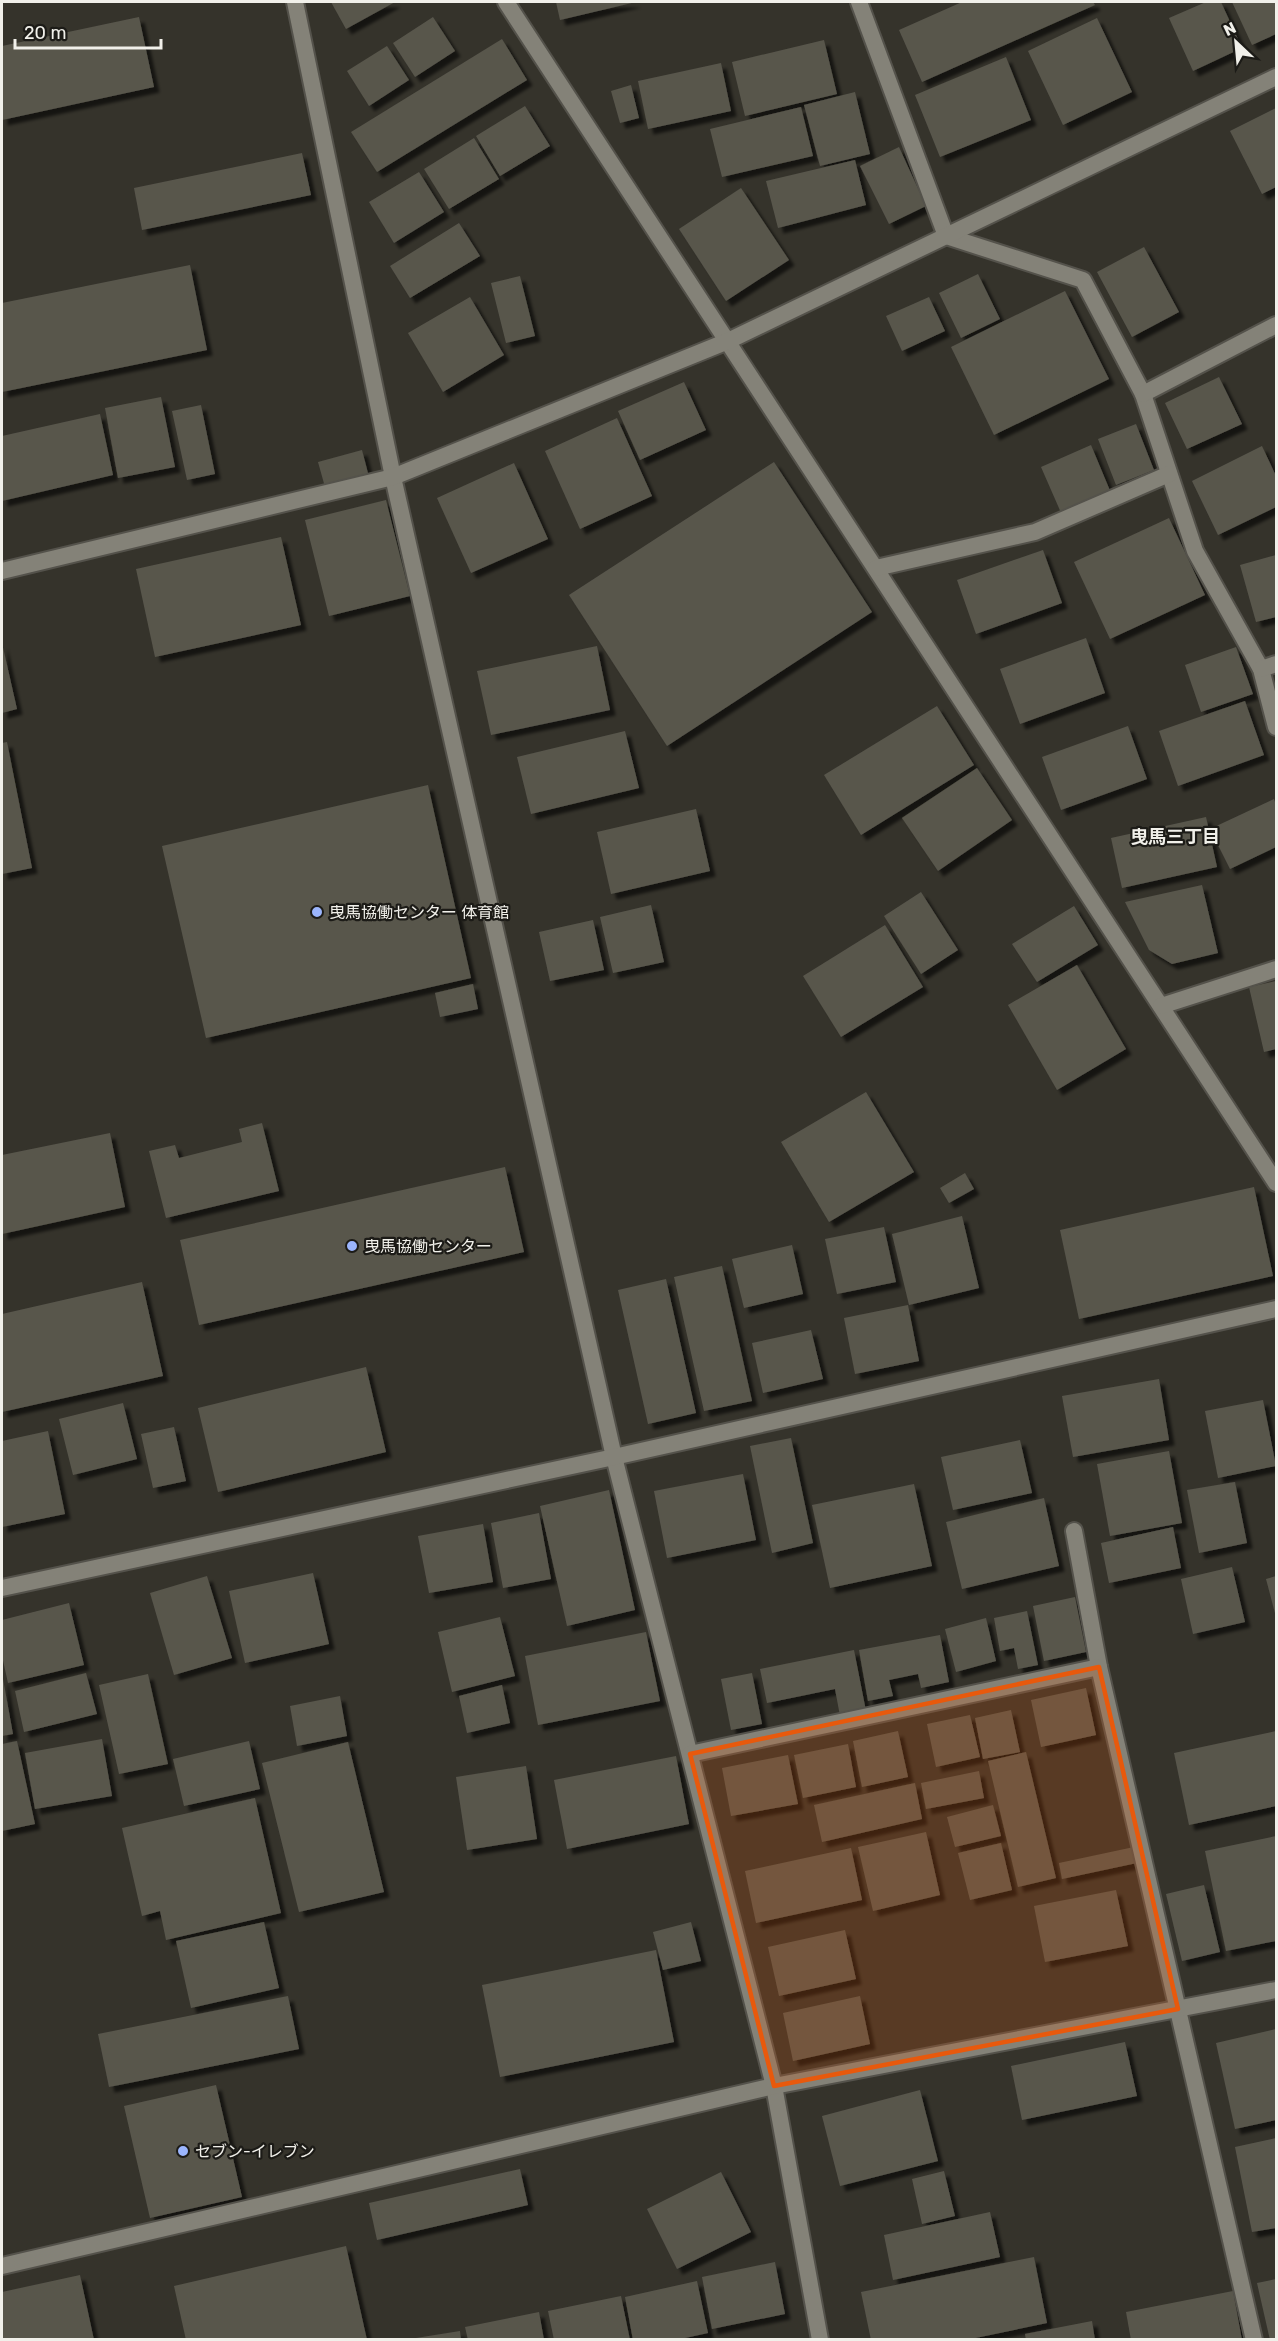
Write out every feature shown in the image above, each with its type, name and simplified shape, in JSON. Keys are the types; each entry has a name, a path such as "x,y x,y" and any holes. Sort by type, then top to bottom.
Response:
{"street":[{"path":"295,2 393,477 614,1457 774,2086 820,2340"},
{"path":"506,2 1276,1183"},
{"path":"859,2 946,236"},
{"path":"2,571 393,477 728,341 1276,77"},
{"path":"946,236 1083,280 1143,394 1195,551 1269,666 1276,727"},
{"path":"1143,394 1276,326"},
{"path":"876,568 1035,532 1169,474"},
{"path":"1161,1006 1276,969"},
{"path":"2,1588 614,1457 1276,1309"},
{"path":"1074,1531 1099,1666 1254,2340"},
{"path":"690,1754 1099,1666"},
{"path":"2,2266 774,2086 1276,1990"}],"highlighted area":[{"path":"1099,1667 1178,2009 774,2086 690,1754"}],"building":[{"path":"331,2 395,2 346,29"},
{"path":"556,2 636,2 560,20"},
{"path":"962,2 1093,2 1095,5 922,82 899,30"},
{"path":"1206,2 1221,2 1242,48 1193,71 1169,18"},
{"path":"1232,2 1276,2 1276,34 1252,45"},
{"path":"139,17 154,87 2,120 2,46"},
{"path":"433,17 455,51 415,77 393,43"},
{"path":"1097,18 1132,92 1063,125 1028,51"},
{"path":"502,39 527,80 377,172 351,132"},
{"path":"824,40 837,94 745,116 732,62"},
{"path":"387,46 409,80 369,106 347,71"},
{"path":"1006,57 1031,120 940,157 915,95"},
{"path":"721,63 731,111 648,129 638,81"},
{"path":"631,85 639,118 620,123 611,91"},
{"path":"855,92 870,154 820,166 804,105"},
{"path":"525,106 550,146 500,176 476,136"},
{"path":"801,107 813,156 722,177 710,129"},
{"path":"1276,108 1276,187 1262,194 1230,131"},
{"path":"474,138 499,179 449,209 424,169"},
{"path":"899,147 926,206 889,224 860,166"},
{"path":"302,153 311,195 142,230 134,188"},
{"path":"855,160 866,205 778,228 766,181"},
{"path":"419,172 444,212 394,243 369,202"},
{"path":"741,188 789,260 726,301 679,229"},
{"path":"459,223 480,256 410,298 390,266"},
{"path":"1144,247 1179,312 1132,337 1097,272"},
{"path":"190,265 207,350 2,392 2,303"},
{"path":"978,274 1000,319 961,338 939,293"},
{"path":"520,276 535,336 506,343 491,283"},
{"path":"1065,291 1109,379 994,435 951,347"},
{"path":"470,297 504,355 443,392 408,333"},
{"path":"929,297 945,331 902,351 886,316"},
{"path":"1219,377 1242,424 1187,449 1165,403"},
{"path":"684,382 706,430 640,460 618,411"},
{"path":"161,397 175,467 118,478 105,408"},
{"path":"201,405 215,474 187,480 172,411"},
{"path":"100,414 113,475 2,501 2,436"},
{"path":"617,418 652,496 580,529 545,451"},
{"path":"1136,424 1154,470 1116,485 1098,439"},
{"path":"1091,445 1111,493 1062,515 1041,467"},
{"path":"1262,446 1276,476 1276,507 1218,535 1192,481"},
{"path":"362,450 369,477 325,487 318,462"},
{"path":"774,462 872,612 667,746 569,595"},
{"path":"514,463 548,539 471,573 437,498"},
{"path":"386,500 410,596 329,616 305,520"},
{"path":"1169,518 1205,595 1110,639 1074,562"},
{"path":"281,537 301,625 155,657 136,569"},
{"path":"1043,550 1062,603 976,634 957,580"},
{"path":"1276,555 1276,617 1256,622 1240,565"},
{"path":"1086,638 1105,693 1020,724 1000,669"},
{"path":"2,643 17,709 2,713"},
{"path":"597,646 610,710 491,735 477,671"},
{"path":"1236,647 1253,694 1201,712 1185,665"},
{"path":"1245,701 1264,755 1178,786 1159,731"},
{"path":"937,706 974,765 861,835 824,775"},
{"path":"1128,726 1147,779 1061,810 1042,757"},
{"path":"625,731 639,788 531,814 517,757"},
{"path":"7,742 32,868 2,874 2,743"},
{"path":"977,768 1012,820 938,871 902,818"},
{"name":"曳馬協働センター 体育館","path":"428,785 471,978 206,1038 162,846"},
{"path":"1274,799 1276,847 1230,869 1210,829"},
{"path":"696,809 710,871 611,894 597,832"},
{"path":"1206,817 1217,867 1122,888 1111,838"},
{"path":"1202,885 1218,953 1172,964 1149,950 1125,902"},
{"path":"921,892 958,950 921,974 884,916"},
{"path":"651,905 664,962 613,973 600,917"},
{"path":"1074,906 1098,945 1037,982 1012,944"},
{"path":"593,920 604,970 550,981 539,932"},
{"path":"885,925 923,987 841,1037 803,976"},
{"path":"1077,965 1126,1049 1057,1090 1008,1005"},
{"path":"1276,981 1276,1049 1264,1052 1249,987"},
{"path":"473,984 478,1009 440,1017 435,993"},
{"path":"866,1092 914,1172 829,1222 781,1142"},
{"path":"262,1123 279,1191 166,1218 149,1151 175,1145 179,1158 242,1142 239,1129"},
{"path":"110,1133 125,1207 2,1234 2,1155"},
{"name":"曳馬協働センター","path":"505,1167 524,1252 199,1325 180,1240"},
{"path":"965,1173 974,1189 949,1203 940,1188"},
{"path":"1254,1187 1273,1276 1079,1319 1060,1230"},
{"path":"962,1216 979,1288 909,1305 892,1234"},
{"path":"884,1227 896,1282 837,1294 825,1239"},
{"path":"792,1245 803,1294 744,1308 732,1259"},
{"path":"722,1266 752,1401 704,1411 674,1277"},
{"path":"666,1279 696,1413 648,1424 618,1290"},
{"path":"142,1282 163,1376 2,1412 2,1314"},
{"path":"908,1305 919,1361 855,1374 844,1318"},
{"path":"811,1330 823,1379 763,1393 752,1343"},
{"path":"366,1367 386,1452 218,1492 198,1408"},
{"path":"1159,1379 1169,1440 1073,1457 1062,1396"},
{"path":"1263,1400 1276,1466 1218,1478 1205,1411"},
{"path":"123,1403 137,1459 73,1475 59,1419"},
{"path":"174,1427 186,1481 153,1488 141,1434"},
{"path":"48,1431 65,1514 2,1527 2,1441"},
{"path":"791,1438 813,1543 772,1553 750,1446"},
{"path":"1020,1440 1032,1493 953,1510 941,1457"},
{"path":"1169,1451 1182,1523 1110,1536 1097,1464"},
{"path":"743,1474 756,1540 667,1558 654,1491"},
{"path":"1235,1482 1247,1543 1199,1553 1187,1490"},
{"path":"914,1484 932,1566 830,1588 812,1505"},
{"path":"609,1490 635,1610 567,1626 540,1506"},
{"path":"1044,1498 1059,1566 962,1589 946,1522"},
{"path":"539,1513 551,1579 503,1588 491,1523"},
{"path":"483,1524 493,1582 429,1593 418,1536"},
{"path":"1173,1527 1181,1568 1109,1583 1101,1543"},
{"path":"1232,1567 1245,1622 1193,1634 1181,1579"},
{"path":"313,1573 329,1644 245,1663 229,1591"},
{"path":"207,1576 232,1658 174,1675 150,1593"},
{"path":"1276,1576 1276,1617 1266,1579"},
{"path":"1075,1597 1086,1652 1044,1661 1033,1606"},
{"path":"69,1603 84,1665 8,1683 2,1656 2,1620"},
{"path":"1027,1611 1038,1665 1018,1669 1014,1648 1000,1651 994,1618"},
{"path":"500,1617 515,1676 452,1692 438,1632"},
{"path":"986,1618 996,1661 956,1672 945,1629"},
{"path":"646,1632 660,1701 538,1725 525,1656"},
{"path":"940,1635 949,1682 921,1688 918,1674 889,1680 893,1696 868,1701 859,1650"},
{"path":"854,1650 866,1711 840,1716 835,1689 767,1703 760,1669"},
{"path":"86,1673 97,1714 24,1732 15,1691"},
{"path":"752,1673 762,1724 731,1730 721,1679"},
{"path":"148,1674 168,1764 119,1774 99,1685"},
{"path":"2,1679 13,1734 2,1736"},
{"path":"502,1685 510,1723 467,1733 459,1696"},
{"path":"1086,1688 1096,1735 1041,1747 1031,1700"},
{"path":"340,1696 347,1736 297,1746 290,1706"},
{"path":"1011,1710 1020,1752 983,1759 975,1718"},
{"path":"970,1715 980,1757 936,1767 927,1724"},
{"path":"898,1731 908,1777 862,1787 853,1741"},
{"path":"1276,1731 1276,1806 1189,1825 1174,1753"},
{"path":"102,1739 112,1796 35,1809 25,1753"},
{"path":"17,1741 35,1824 2,1831 2,1744"},
{"path":"249,1741 260,1789 184,1806 173,1759"},
{"path":"348,1742 384,1892 299,1912 262,1763"},
{"path":"848,1744 856,1787 803,1798 794,1755"},
{"path":"1026,1752 1056,1878 1018,1887 988,1761"},
{"path":"788,1755 798,1804 731,1816 722,1768"},
{"path":"676,1756 689,1824 567,1849 554,1780"},
{"path":"526,1766 537,1839 467,1850 456,1777"},
{"path":"979,1771 984,1798 926,1809 921,1783"},
{"path":"915,1783 922,1819 822,1842 814,1805"},
{"path":"255,1798 281,1913 166,1940 160,1911 142,1916 122,1828"},
{"path":"993,1805 1001,1836 955,1847 947,1817"},
{"path":"926,1832 940,1895 873,1911 858,1847"},
{"path":"1276,1836 1276,1941 1226,1951 1205,1851"},
{"path":"1001,1843 1012,1890 970,1900 958,1853"},
{"path":"1134,1847 1137,1863 1062,1879 1059,1863"},
{"path":"851,1848 862,1900 756,1923 745,1871"},
{"path":"1204,1885 1220,1952 1182,1961 1166,1894"},
{"path":"1116,1890 1128,1946 1045,1962 1034,1906"},
{"path":"264,1922 279,1988 191,2008 176,1941"},
{"path":"691,1922 701,1961 663,1970 653,1932"},
{"path":"845,1930 856,1979 779,1996 768,1947"},
{"path":"656,1950 674,2042 500,2077 482,1985"},
{"path":"288,1996 299,2049 109,2087 98,2034"},
{"path":"860,1996 870,2044 793,2061 783,2013"},
{"path":"1276,2029 1276,2120 1235,2129 1216,2043"},
{"path":"1125,2042 1137,2096 1022,2120 1011,2066"},
{"name":"セブン-イレブン","path":"216,2085 242,2197 150,2218 124,2106"},
{"path":"920,2090 938,2161 840,2186 822,2116"},
{"path":"1276,2138 1276,2228 1252,2232 1235,2147"},
{"path":"520,2169 528,2205 377,2240 369,2203"},
{"path":"944,2171 955,2216 922,2224 912,2179"},
{"path":"721,2172 751,2232 677,2269 647,2209"},
{"path":"990,2212 1000,2257 893,2280 884,2235"},
{"path":"346,2246 367,2340 186,2340 174,2286"},
{"path":"1034,2257 1047,2323 966,2340 871,2340 861,2292"},
{"path":"775,2262 785,2314 712,2329 702,2277"},
{"path":"80,2275 94,2340 2,2340 2,2292"},
{"path":"1276,2279 1276,2340 1270,2340 1257,2283"},
{"path":"697,2281 708,2333 676,2340 633,2340 625,2297"},
{"path":"1233,2291 1242,2340 1131,2340 1126,2312"},
{"path":"621,2296 630,2340 554,2340 548,2311"},
{"path":"539,2312 544,2340 468,2340 465,2327"},
{"path":"1092,2321 1095,2340 1026,2340 1025,2334"},
{"path":"460,2331 461,2340 417,2340 416,2338"}],"place":[{"name":"曳馬協働センター 体育館","path":"317,912"},
{"name":"曳馬協働センター","path":"352,1246"},
{"name":"セブン-イレブン","path":"183,2151"}],"district":[{"name":"曳馬三丁目","path":"1175,837"}]}
